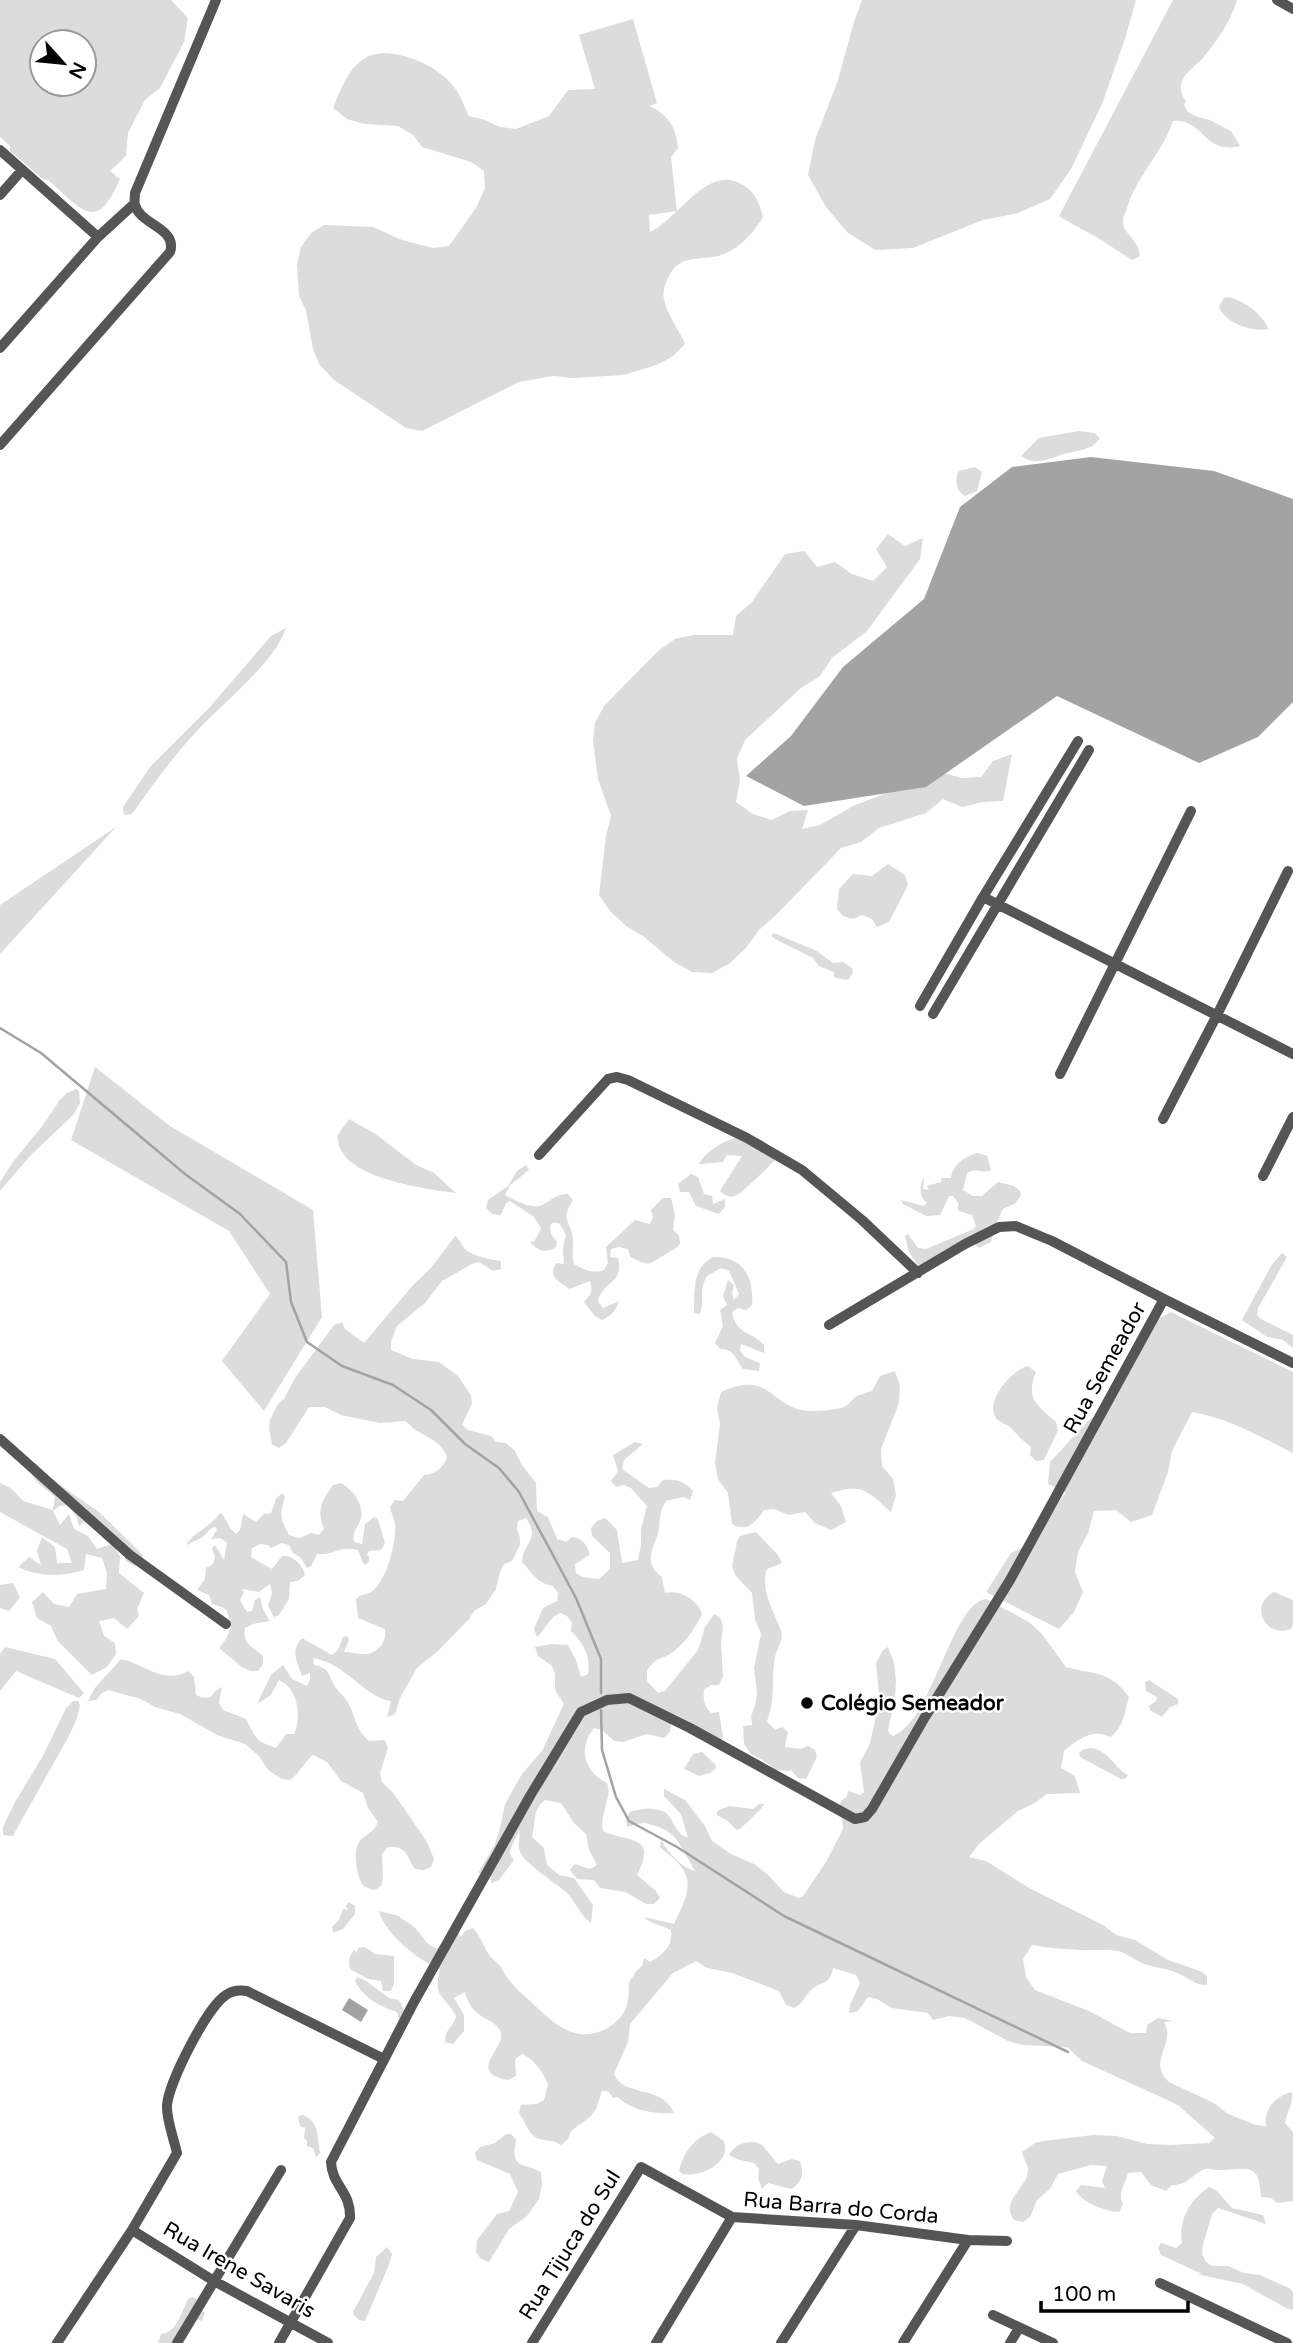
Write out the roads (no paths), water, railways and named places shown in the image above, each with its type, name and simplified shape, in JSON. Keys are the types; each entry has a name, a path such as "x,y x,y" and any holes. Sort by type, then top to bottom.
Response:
{"street":[{"path":"0,348 98,237 134,204 140,182 216,0"},
{"path":"1278,0 1293,9"},
{"path":"0,150 98,237"},
{"path":"0,195 22,170"},
{"path":"0,445 170,252 170,238 139,212 134,204"},
{"path":"920,1006 1078,741"},
{"path":"933,1014 1089,750"},
{"path":"1060,1074 1191,811"},
{"path":"1163,1119 1288,871"},
{"path":"983,897 1293,1054"},
{"path":"539,1155 608,1079 617,1077 628,1080 747,1138 802,1170 862,1220 918,1273"},
{"path":"1263,1176 1293,1118"},
{"path":"829,1325 999,1227 1016,1226 1052,1241 1164,1300"},
{"name":"Rua Semeador","path":"279,2343 350,2218 351,2205 334,2177 331,2162 384,2059 530,1796 581,1712 607,1700 629,1698 690,1728 855,1819 865,1817 1010,1580 1164,1300 1293,1363"},
{"path":"0,1439 130,1555 226,1624"},
{"path":"57,2343 132,2230 177,2154 167,2107 172,2086 188,2051 214,2007 226,1995 247,1990 384,2059"},
{"name":"Rua Barra do Corda","path":"641,2167 732,2217 856,2225 968,2240 1007,2241"},
{"name":"Rua Tijuca do Sul","path":"532,2343 641,2167"},
{"path":"177,2343 281,2170"},
{"path":"656,2343 732,2217"},
{"path":"781,2343 856,2225"},
{"name":"Rua Irene Savaris","path":"132,2230 214,2281 328,2343"},
{"path":"903,2343 968,2240"},
{"path":"1160,2283 1287,2343"},
{"path":"993,2315 1053,2343"},
{"path":"1010,2343 1019,2328"}],"waterway":[{"path":"0,1028 41,1053 185,1174 240,1214 286,1262 291,1302 307,1342 342,1366 393,1385 431,1410 465,1444 499,1468 519,1492 576,1598 601,1659 601,1693"},
{"path":"601,1710 602,1750 616,1797 629,1821 677,1847 784,1916 1068,2052"}],"place":[{"name":"Colégio Semeador","path":"807,1703"}]}
